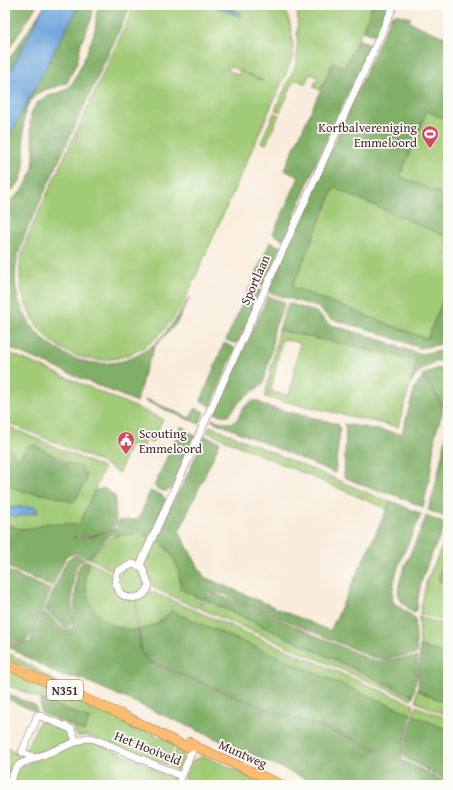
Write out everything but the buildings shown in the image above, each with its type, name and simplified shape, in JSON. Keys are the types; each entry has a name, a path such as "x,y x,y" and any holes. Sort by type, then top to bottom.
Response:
{"main road":[{"name":"Muntweg","path":"5,664 125,716 190,742 194,746 282,785"}],"street":[{"name":"Sportlaan","path":"140,565 394,5"},
{"path":"133,564 140,565 148,582 148,589 141,596 136,598 123,596 116,587 116,574 125,566 133,564"},
{"path":"35,758 22,752 38,715 71,729 76,741"},
{"name":"Het Hooiveld","path":"8,785 18,765 86,738 95,740 181,776 194,746"},
{"path":"178,785 181,776"}],"green space":[{"path":"5,5 37,5 5,55"},
{"path":"45,5 5,82 5,65"},
{"path":"79,5 94,5 91,20 81,43 77,62 67,83 40,92 28,105 24,117 24,160 22,174 17,186 5,196 5,144"},
{"path":"99,5 131,5 25,234 17,261 15,281 21,307 31,325 44,340 60,351 78,359 97,363 117,362 143,353 155,344 170,327 190,297 176,324 155,346 144,373 137,402 5,346 5,204 17,195 27,183 30,176 34,162 34,154 30,120 34,107 44,98 62,92 71,85 81,66 91,41 95,29"},
{"path":"135,5 211,5 239,16 240,12 222,5 284,5 290,24 292,38 293,51 290,65 186,296 171,321 151,342 128,355 105,360 83,358 62,349 45,335 31,316 23,293 20,264 28,235","holes":["230,66 263,81 240,71 238,75 228,70"]},
{"path":"298,5 373,5 345,68 333,63 320,90 313,87 318,77 310,74 305,84 295,79 280,112 275,110 296,64"},
{"path":"373,5 390,5 379,30 374,35 362,31"},
{"path":"396,14 411,18 409,22 444,37 446,33 448,33 446,38 448,39 448,120 427,111 400,176 448,197 448,237 334,188 292,287 427,339 448,287 448,343 420,348 374,331 331,319 317,307 268,292 391,16"},
{"path":"358,39 370,45 315,165 286,237 282,239 273,234 299,177 284,170 333,63 345,67"},
{"name":"Korfbalvereniging Emmeloord","path":"427,111 448,120 448,199 399,178"},
{"path":"274,113 279,115 266,144 261,142"},
{"path":"334,188 448,237 448,287 427,339 292,287"},
{"path":"270,242 281,247 264,286 252,282"},
{"path":"250,286 261,291 238,342 234,343 226,340"},
{"path":"268,296 284,302 284,305 274,329 272,348 263,384 241,400 228,416 215,414"},
{"path":"288,303 316,312 329,324 372,337 419,354 448,350 448,359 436,362 426,367 413,379 410,385 417,361 279,330"},
{"path":"279,330 417,361 398,427 265,397","holes":["282,339 300,343 289,396 271,391"]},
{"path":"224,343 233,347 235,350 211,406 201,401"},
{"path":"5,351 163,419 152,443 146,440 141,449 130,445 119,473 101,462 5,421"},
{"path":"448,367 448,392 443,407 432,386 422,375 436,369"},
{"path":"422,377 432,387 443,410 435,435 430,476 423,507 395,495 377,491 344,477 346,429 344,424 402,434 415,387"},
{"path":"146,399 190,418 195,408 204,412 199,424 145,401"},
{"path":"253,401 259,401 265,406 338,424 340,429 335,473 212,421 212,419 230,423 235,421 243,409"},
{"path":"5,425 104,468 79,526 47,523 35,528 20,529 5,523 5,513 18,517 38,512 23,507 5,507 5,484 13,488 72,502 85,483 86,476 43,450 28,446 20,457 16,458 5,441"},
{"path":"181,426 196,436 172,489 167,491 160,490 154,486"},
{"path":"210,426 375,496 391,501 387,509 207,432"},
{"path":"448,427 448,518 428,510 434,492"},
{"path":"205,436 220,442 179,532 204,577 330,631 391,501 421,514 398,568 393,591 393,602 415,618 417,654 383,659 372,657 224,594 210,593 202,599 180,589 179,573 174,560 165,548 153,538 183,484"},
{"path":"5,441 16,458 20,457 28,446 35,445 64,463 80,466 86,475 85,483 75,501 72,502 56,497 21,490 5,484"},
{"path":"104,488 115,496 116,525 93,536 78,535 73,538 92,537 115,528 115,531 88,558 76,553 66,556 52,587 5,566 5,523 20,529 35,528 47,523 79,525 94,491"},
{"path":"150,491 162,495 166,499 150,537 136,534 113,536 117,530 118,521 139,519"},
{"path":"426,516 446,524 423,576 417,610 413,613 404,605 398,592 403,571"},
{"path":"136,534 150,537 140,559 131,565 113,571 89,558 113,536"},
{"path":"153,538 170,553 174,559 181,581 181,589 202,599 197,608 154,588 144,565"},
{"path":"445,540 448,541 448,552 438,580 448,585 448,623 420,613 427,580"},
{"path":"448,552 448,585 438,580"},
{"path":"76,555 85,559 78,564 75,569 72,593 73,623 66,628 46,611 46,608 67,560"},
{"path":"87,560 89,562 86,575 86,587 94,610 112,625 124,629 138,630 141,652 148,662 275,713 329,730 402,760 448,783 448,785 320,785 82,679 75,677 63,677 5,645 5,638 19,644 30,642 44,613 60,627 66,630 73,627 77,571 81,564"},
{"path":"89,562 111,573 114,586 136,599 135,619 138,630 124,629 112,625 94,610 88,600 85,588 85,575"},
{"path":"129,567 138,567 147,586 139,595 124,594 116,583 121,571"},
{"path":"5,570 51,590 32,635 25,642 19,642 5,635"},
{"path":"150,591 414,705 411,714 171,611 157,624 139,630 137,620 137,599"},
{"path":"213,594 237,601 369,659 380,661 417,657 417,676 413,696 204,599"},
{"path":"204,599 413,697 410,699 199,608"},
{"path":"171,611 411,714 402,758 329,729 276,712 149,661 142,652 139,630 157,624"},
{"path":"419,616 448,627 448,655 420,646"},
{"path":"420,646 448,655 448,704 418,690"},
{"path":"5,651 63,685 5,659"},
{"path":"5,668 175,744 166,765 85,735 78,737 72,727 89,719 5,684"},
{"path":"417,690 448,704 448,716 416,702"},
{"path":"5,693 35,705 37,712 5,698"},
{"path":"40,699 89,719 84,731 41,713"},
{"path":"416,706 448,719 448,730 413,715"},
{"path":"413,715 448,730 448,781 405,758"},
{"path":"40,721 47,722 70,731 72,740 38,754 25,750"},
{"path":"84,741 94,742 174,776 175,780 171,784 145,785 11,785 16,772 23,765"},
{"path":"178,745 182,751 184,759 180,768 176,770 169,766"},
{"path":"6,747 13,750 15,754 16,752 25,757 12,769 5,785 13,763 5,780"},
{"path":"203,757 271,785 188,785 184,779 188,767 195,759"}],"water":[{"path":"45,5 79,5 5,144 5,82"},
{"path":"211,5 222,5 241,14 239,16"},
{"path":"5,507 34,507 39,510 30,514 15,517 5,513"}],"place":[{"name":"Korfbalvereniging Emmeloord","path":"430,149"},
{"name":"Scouting Emmeloord","path":"126,455"}]}
